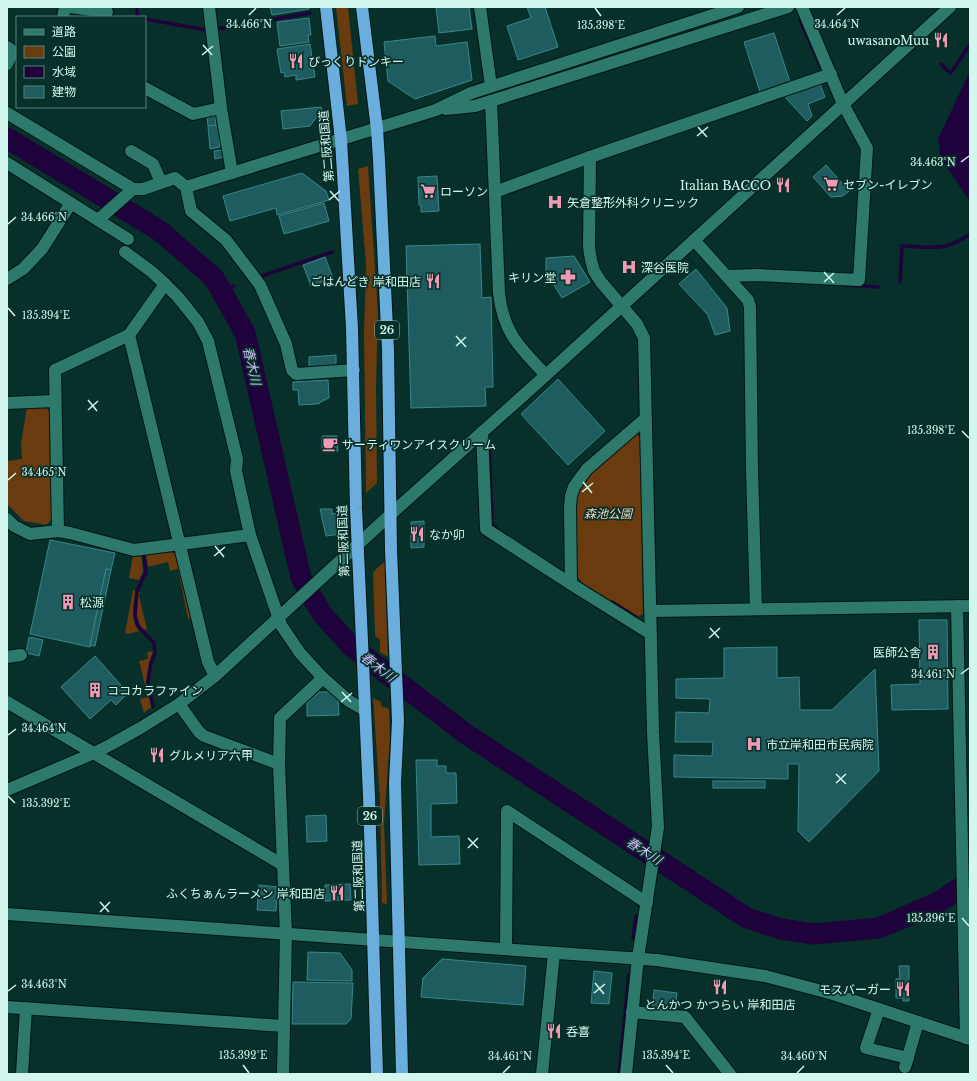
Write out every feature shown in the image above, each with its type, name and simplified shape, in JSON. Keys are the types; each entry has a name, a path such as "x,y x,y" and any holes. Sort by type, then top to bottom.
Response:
{"highway":[{"name":"第二阪和国道","path":"326,7 341,140 354,370 358,545 374,940 377,1074"},
{"name":"26","path":"362,7 377,129 388,350 391,514 398,721 395,783 402,1074"}],"street":[{"path":"70,7 107,12"},
{"path":"209,7 221,108 232,173"},
{"path":"480,7 491,86"},
{"path":"186,187 436,110 471,93 491,86 738,7"},
{"path":"436,110 475,106 788,7"},
{"path":"727,276 759,275 859,280 866,148 843,104 802,7"},
{"path":"7,790 94,753 142,728 179,704 215,676 391,514 950,7"},
{"path":"7,47 13,51 11,64"},
{"path":"495,192 590,157 831,74"},
{"path":"146,89 193,114 221,108"},
{"path":"491,101 498,293 500,306 505,322 512,336 520,348 546,375"},
{"path":"7,113 130,191"},
{"path":"131,151 153,164 161,182"},
{"path":"590,157 589,247 594,271 601,282 638,324 644,338 651,634 658,827 638,958 632,1012 629,1072"},
{"path":"7,163 71,203 101,218 128,239"},
{"path":"101,218 130,191 143,189 175,178 186,187 191,211 226,240 260,285 286,344 292,370 296,374 354,370"},
{"path":"7,279 23,269 42,249 71,203"},
{"path":"694,240 748,300 750,306 752,470 756,609"},
{"path":"125,252 152,272 178,297 198,322 208,341 237,460 236,471 250,535 281,625 300,653 323,678 349,701 365,710"},
{"path":"58,531 55,370 129,335 165,284"},
{"path":"129,335 208,662 215,676"},
{"path":"7,403 55,401"},
{"path":"571,584 570,507 574,487 588,469 646,418"},
{"path":"482,432 486,529 651,634"},
{"path":"7,519 14,526 30,534 58,531 134,550 250,535"},
{"path":"7,914 638,958 765,976 827,993 968,1038 967,959 963,907 962,866 966,840 958,683 957,606"},
{"path":"651,611 970,606"},
{"path":"7,657 21,655"},
{"path":"283,1074 286,934 280,764 280,718 323,678"},
{"path":"958,683 970,685"},
{"path":"7,702 283,866"},
{"path":"179,704 199,732 204,736 280,764"},
{"path":"506,949 507,811 647,903"},
{"path":"542,1074 554,952"},
{"path":"7,1007 284,1026"},
{"path":"22,1074 26,1008"},
{"path":"879,1009 866,1048 907,1062 918,1022"},
{"path":"632,1012 685,1017 730,1074"}],"green space":[{"path":"336,7 348,7 358,104 347,106"},
{"path":"368,166 378,313 376,386 377,483 366,493 364,334 366,264 358,169"},
{"path":"44,405 49,411 53,519 46,525 24,521 7,504 7,461 22,459 21,444 27,406"},
{"name":"森池公園","path":"633,434 637,434 640,437 643,614 638,617 584,585 576,575 575,504 581,482"},
{"path":"169,551 177,555 192,618 188,619 178,569 170,571 168,562 148,567 146,555"},
{"path":"141,555 143,571 139,580 129,578 133,556"},
{"path":"385,561 388,657 380,652 380,640 375,636 373,572"},
{"path":"133,590 136,591 133,606 133,617 139,631 129,634 125,633"},
{"path":"139,591 147,629 144,630 138,622 136,612"},
{"path":"153,651 146,681 151,707 144,713 140,699 148,697 139,661 148,659 147,652"},
{"path":"373,698 381,702 381,706 389,709 390,738 384,823 387,904 382,903 380,800"}],"water":[{"path":"970,71 970,201 941,159 938,139"}],"building":[{"path":"270,7 309,7 309,9 272,15"},
{"path":"436,7 469,7 472,29 439,33"},
{"path":"527,7 545,7 558,47 518,60 507,26 531,18"},
{"path":"309,18 311,35 308,35 309,42 280,46 277,22"},
{"path":"774,33 790,82 760,92 744,42"},
{"path":"435,36 436,46 467,42 472,80 415,99 388,81 384,42"},
{"name":"びっくりドンキー","path":"310,44 315,77 296,80 296,75 285,77 284,72 281,73 277,49"},
{"path":"820,84 825,97 808,104 812,116 807,121 785,97"},
{"path":"321,107 322,110 310,126 283,129 281,111"},
{"path":"215,116 216,125 208,126 207,117"},
{"path":"218,125 221,140 219,141 220,147 210,149 208,126"},
{"path":"223,150 224,157 215,159 214,151"},
{"name":"セブン-イレブン","path":"826,165 849,191 843,196 831,197 813,177"},
{"path":"302,173 326,191 329,200 277,215 276,208 230,221 223,196"},
{"name":"ローソン","path":"437,176 439,211 421,212 421,205 419,205 418,177"},
{"path":"324,203 329,221 284,234 279,216"},
{"path":"480,244 482,298 491,297 493,387 485,387 486,406 411,408 406,246"},
{"name":"キリン堂","path":"574,256 590,282 562,298 546,272 546,258"},
{"path":"325,257 333,278 311,286 303,265"},
{"path":"696,269 727,308 730,331 715,335 708,315 679,284"},
{"path":"336,355 336,366 309,368 309,357"},
{"path":"558,379 605,431 568,465 521,414"},
{"path":"328,380 329,398 317,404 299,405 298,390 293,390 293,382"},
{"name":"サーティワンアイスクリーム","path":"322,436 337,436 338,451 322,451"},
{"path":"320,509 332,509 332,514 340,513 341,534 326,536"},
{"name":"なか卯","path":"424,521 424,547 411,548 411,522"},
{"name":"松源","path":"50,540 115,553 111,570 106,569 90,647 30,634"},
{"path":"106,569 111,570 95,646 90,645"},
{"name":"医師公舎","path":"919,620 947,620 948,709 892,710 891,685 920,684"},
{"path":"29,637 43,640 39,656 26,653"},
{"path":"777,647 777,678 799,677 800,710 832,710 875,669 879,771 809,842 798,831 799,764 788,764 788,779 674,777 674,755 712,756 713,742 675,742 676,712 709,713 710,699 676,698 676,679 724,678 724,648"},
{"name":"ココカラファイン","path":"95,656 128,693 116,705 111,700 90,719 61,687"},
{"path":"319,692 331,692 338,699 339,715 307,716 307,703"},
{"path":"416,760 437,760 437,766 446,766 446,773 456,773 457,803 431,804 431,837 459,836 460,864 419,865"},
{"path":"713,781 765,781 765,788 713,788"},
{"path":"326,815 327,841 307,842 306,816"},
{"path":"350,884 351,900 325,901 325,885"},
{"path":"259,885 278,887 276,911 257,910"},
{"path":"308,952 340,953 352,970 352,981 307,980"},
{"path":"442,959 526,966 523,1005 421,997 423,978"},
{"name":"モスバーガー","path":"899,966 909,966 909,1001 903,1001 903,998 896,998 896,979 900,979"},
{"path":"594,971 612,973 609,1004 591,1003"},
{"path":"293,982 353,983 351,1019 346,1024 292,1024"},
{"path":"654,990 677,993 675,1011 652,1009"}],"waterway":[{"path":"137,7 138,16"},
{"path":"217,29 310,13"},
{"path":"146,19 207,30"},
{"path":"800,20 821,67"},
{"path":"941,64 950,73 970,44"},
{"name":"春木川","path":"7,138 160,231 214,278 245,333 301,578 322,614 352,647 466,734 747,918 781,929 814,934 879,928 939,902 970,881"},
{"path":"900,282 902,246 945,246 953,244 970,234"},
{"path":"259,277 332,252"},
{"path":"844,285 878,287"},
{"path":"221,290 234,286"},
{"path":"489,440 492,523 497,530"},
{"path":"144,555 146,572 137,591 135,616 138,626 154,643 155,653 151,663 148,683 153,706"},
{"path":"612,602 636,617"},
{"path":"633,938 636,916"},
{"path":"619,1074 629,975"}],"place":[{"name":"uwasanoMuu","path":"941,40"},
{"name":"びっくりドンキー","path":"296,61"},
{"name":"セブン-イレブン","path":"831,184"},
{"name":"Italian BACCO","path":"783,185"},
{"name":"ローソン","path":"428,191"},
{"name":"矢倉整形外科クリニック","path":"555,202"},
{"name":"深谷医院","path":"629,267"},
{"name":"キリン堂","path":"568,277"},
{"name":"ごはんどき 岸和田店","path":"433,281"},
{"name":"サーティワンアイスクリーム","path":"330,444"},
{"name":"なか卯","path":"417,534"},
{"name":"松源","path":"68,602"},
{"name":"医師公舎","path":"933,652"},
{"name":"ココカラファイン","path":"95,690"},
{"name":"市立岸和田市民病院","path":"754,744"},
{"name":"グルメリア六甲","path":"157,755"},
{"name":"ふくちぁんラーメン 岸和田店","path":"337,893"},
{"name":"とんかつ かつらい 岸和田店","path":"720,987"},
{"name":"モスバーガー","path":"903,989"},
{"name":"呑喜","path":"554,1031"}]}
